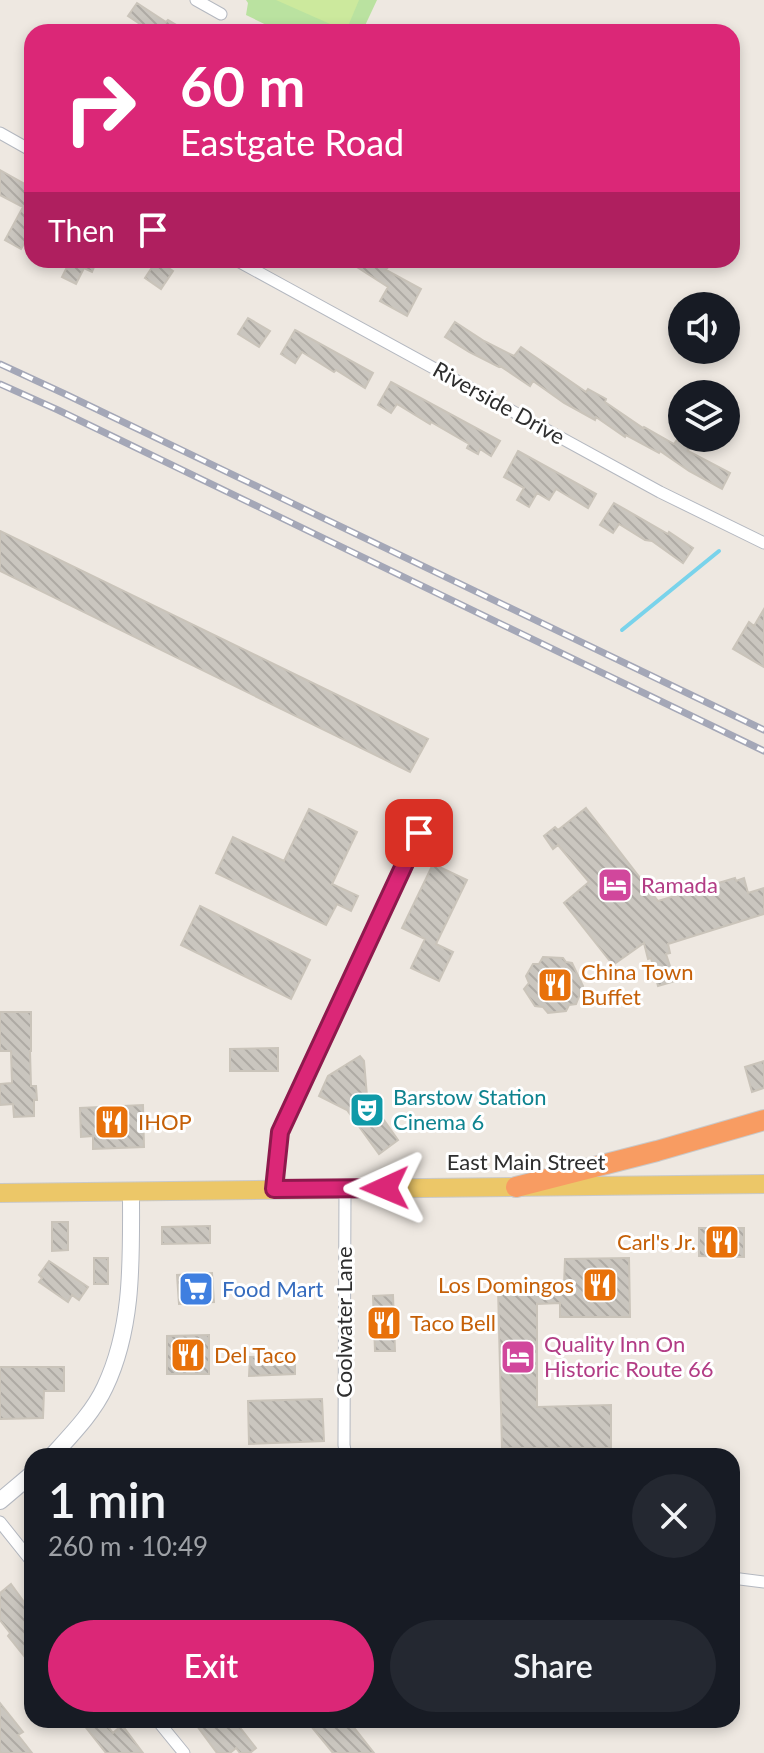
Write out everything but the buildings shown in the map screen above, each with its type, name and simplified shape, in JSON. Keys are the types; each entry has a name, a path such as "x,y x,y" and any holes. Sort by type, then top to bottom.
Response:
{"highway":[{"path":"516,1187 764,1120"}],"main road":[{"name":"East Main Street","path":"0,1193 764,1184"},
{"path":"59,1448 105,1388 120,1344 129,1297 131,1192"},
{"path":"0,1501 24,1481"}],"street":[{"path":"196,0 221,14"},
{"path":"0,133 24,146"},
{"name":"Riverside Drive","path":"251,268 660,492 764,543"},
{"path":"274,1189 280,1132 419,833"},
{"name":"Coolwater Lane","path":"345,1189 345,1448"},
{"path":"0,1522 24,1552"},
{"path":"740,1579 764,1582"},
{"path":"164,1728 184,1753"}],"green space":[{"path":"246,0 377,0 366,24 265,24 246,15"},
{"path":"276,0 359,0 349,24 330,24"}],"waterway":[{"path":"622,630 719,551"}],"railway":[{"path":"0,364 764,730"},
{"path":"0,384 764,751"}],"place":[{"name":"Ramada","path":"615,885"},
{"name":"China Town Buffet","path":"555,985"},
{"name":"Barstow Station Cinema 6","path":"367,1110"},
{"name":"IHOP","path":"112,1122"},
{"name":"Carl's Jr.","path":"722,1242"},
{"name":"Los Domingos","path":"600,1285"},
{"name":"Food Mart","path":"196,1289"},
{"name":"Taco Bell","path":"384,1323"},
{"name":"Del Taco","path":"188,1355"},
{"name":"Quality Inn On Historic Route 66","path":"518,1357"}],"route":[{"path":"385,1188 274,1189 280,1132 419,833"}]}
